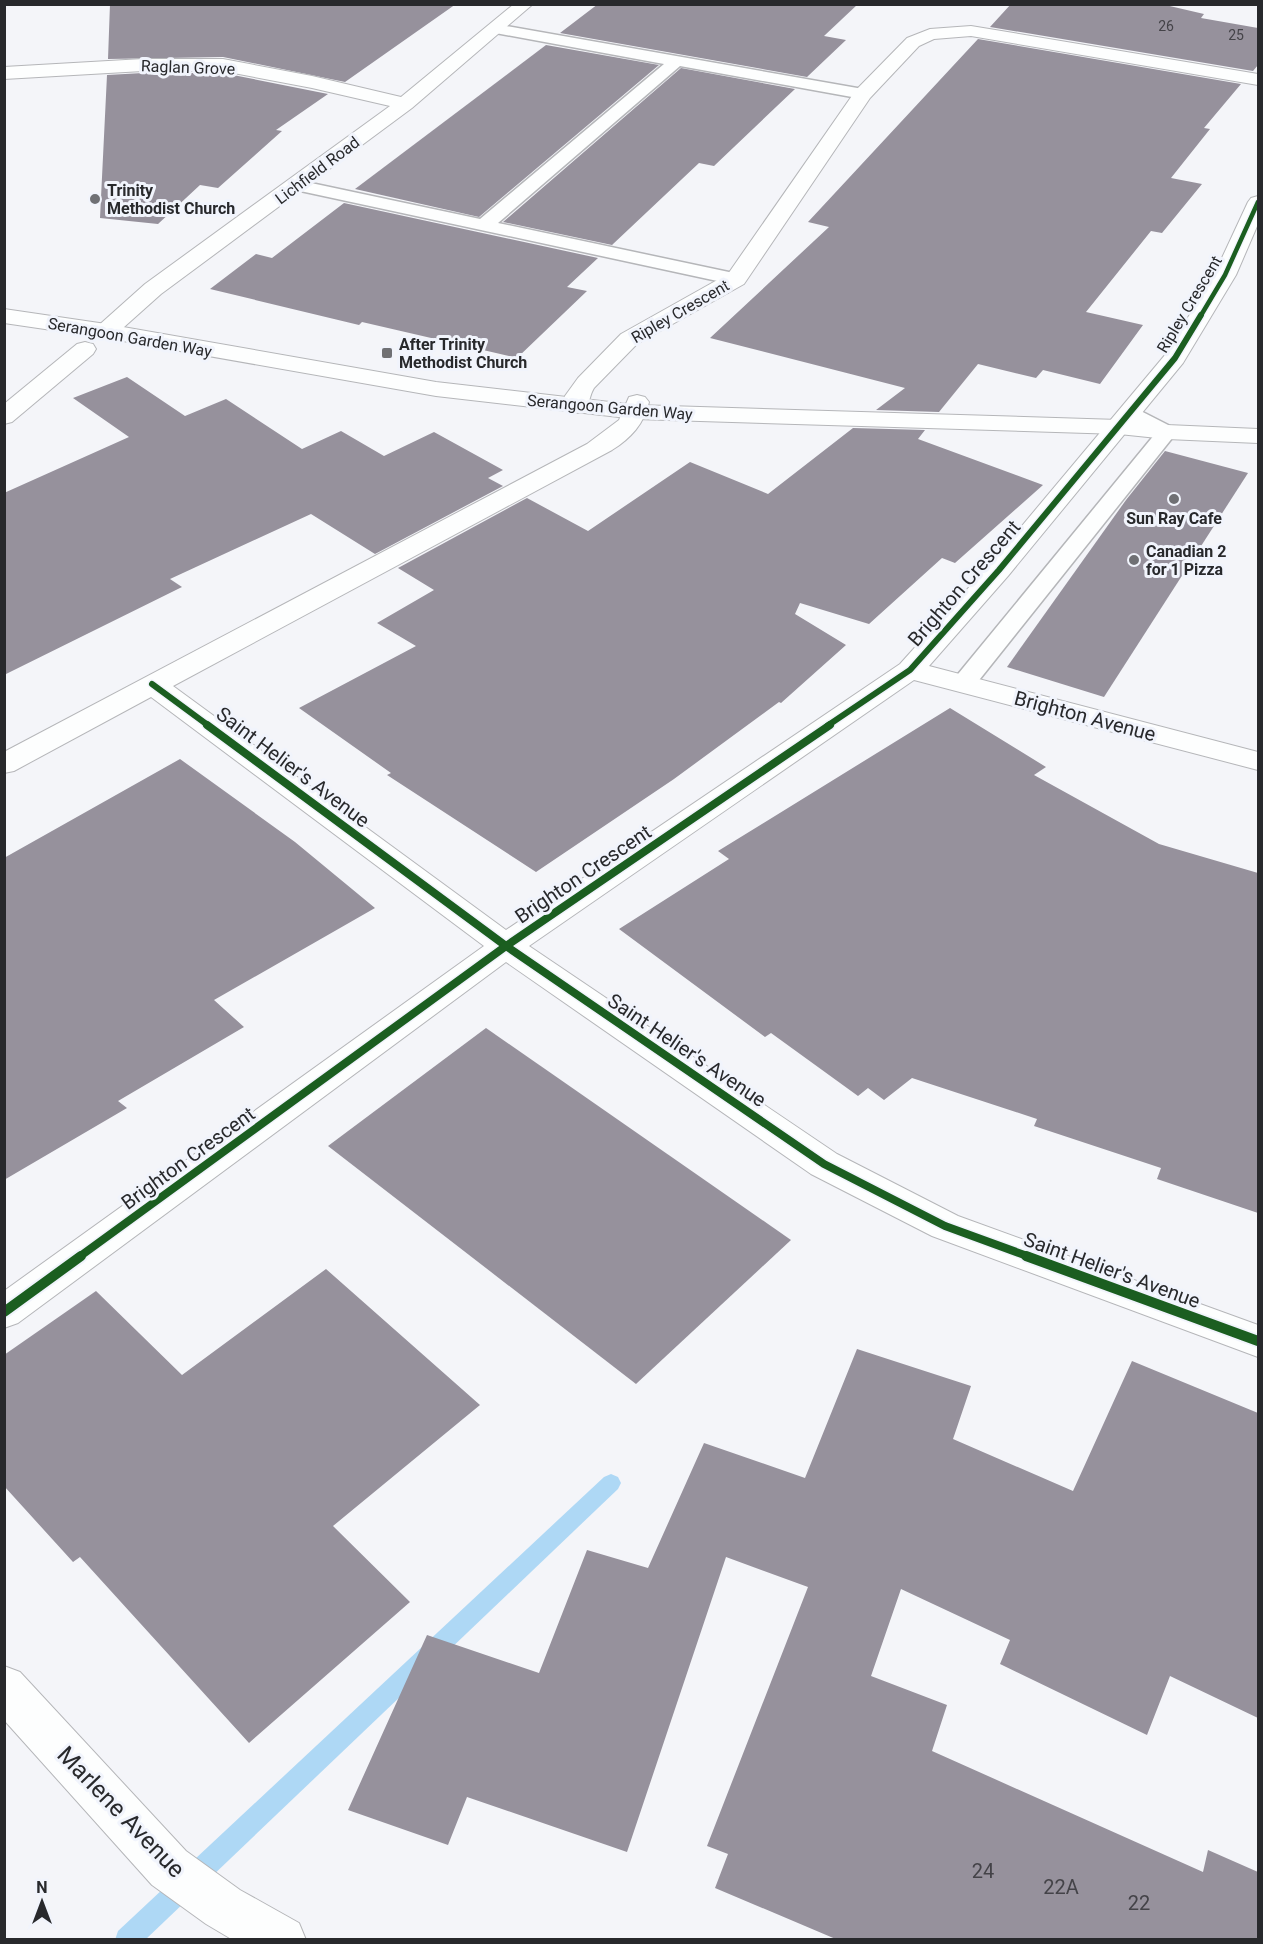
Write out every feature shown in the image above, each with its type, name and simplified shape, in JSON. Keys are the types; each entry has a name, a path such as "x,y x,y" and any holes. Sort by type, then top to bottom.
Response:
{"street":[{"name":"Lichfield Road","path":"111,327 153,288 405,104 525,4"},
{"name":"Ripley Crescent","path":"576,401 586,382 629,339 736,279 863,94 913,42 930,34 971,31 1258,80"},
{"name":"Raglan Grove","path":"4,73 143,65 223,65 312,82 405,104"},
{"name":"Ripley Crescent","path":"1125,420 1175,358 1225,275 1258,202"},
{"name":"Serangoon Garden Way","path":"4,304 111,327 436,388 637,407 1125,420 1258,417"},
{"name":"Serangoon Garden Way","path":"4,316 111,327"},
{"path":"4,417 85,349"},
{"path":"4,764 596,449 619,436 630,424 637,407"},
{"name":"Serangoon Garden Way","path":"1125,420 1167,432 1258,436"},
{"name":"Brighton Crescent","path":"4,1312 506,946 910,670 999,570 1125,420"},
{"name":"Brighton Avenue","path":"910,670 1258,761"},
{"name":"Saint Helier's Avenue","path":"153,684 506,946 824,1164 945,1226 1258,1341"},
{"name":"Marlene Avenue","path":"4,1687 169,1868 223,1906 282,1940"}],"lane":[{"path":"495,29 863,94"},
{"path":"484,225 677,61"},
{"path":"297,185 736,279"},
{"path":"963,684 1167,432"}],"building":[{"path":"110,4 456,4 345,82 223,57 108,59"},
{"path":"598,4 858,4 824,36 846,40 807,77 560,33"},
{"path":"1011,4 1161,4 1204,14 1201,18 1258,28 1258,65 1253,71 990,27"},
{"path":"978,39 1241,84 1204,128 1210,129 1171,178 1202,184 1162,233 1151,231 1086,312 1143,325 1100,384 1043,370 1036,378 978,364 939,412 876,410 905,388 710,338 829,227 808,222"},
{"path":"546,45 659,65 479,217 355,189"},
{"path":"681,68 795,89 714,166 699,163 612,245 503,222"},
{"path":"223,73 328,94 276,130 282,131 218,188 200,185 158,224 100,218 107,75"},
{"path":"344,203 598,258 567,287 587,291 517,358 362,322 359,325 210,289 256,254 272,258"},
{"path":"127,377 185,416 226,399 302,449 341,431 384,456 434,432 503,470 488,478 503,486 375,554 311,514 170,579 182,587 4,675 4,493 129,437 73,398"},
{"path":"853,428 925,430 918,439 1043,485 955,563 942,558 869,624 800,603 795,614 846,645 781,703 779,702 674,779 536,872 387,775 391,773 299,708 416,646 377,623 434,590 398,568 527,498 588,531 690,462 768,494"},
{"path":"1165,451 1248,473 1104,697 1007,667 1126,500"},
{"path":"950,708 1046,767 1034,775 1159,844 1258,873 1258,1213 1157,1179 1161,1168 1034,1126 1037,1119 912,1078 884,1100 868,1088 858,1096 771,1033 765,1037 619,929 729,859 718,851"},
{"path":"180,759 295,842 375,908 214,1000 244,1027 118,1101 127,1108 4,1180 4,858"},
{"path":"486,1028 791,1240 636,1384 328,1146"},
{"path":"326,1269 480,1405 333,1526 410,1602 249,1743 80,1557 73,1562 4,1486 4,1355 96,1291 182,1375"},
{"path":"857,1349 971,1386 953,1439 1073,1491 1132,1361 1258,1413 1258,1718 1170,1676 1147,1735 1000,1664 1010,1640 901,1589 871,1676 947,1705 932,1751 1203,1872 1208,1850 1258,1872 1258,1940 838,1940 715,1888 728,1854 707,1846 808,1587 726,1557 627,1852 467,1797 448,1845 348,1810 427,1635 539,1673 587,1550 648,1568 704,1443 805,1478"}],"waterway":[{"path":"127,1940 611,1483"}],"cycle path":[{"path":"4,1312 506,946 910,670 999,570 1175,358 1225,275 1258,202"},
{"path":"152,684 506,946 824,1164 945,1226 1258,1341"}],"place":[{"name":"Trinity Methodist Church","path":"95,199"},
{"name":"After Trinity Methodist Church","path":"387,353"},
{"name":"Sun Ray Cafe","path":"1174,499"},
{"name":"Canadian 2 for 1 Pizza","path":"1134,560"}]}
